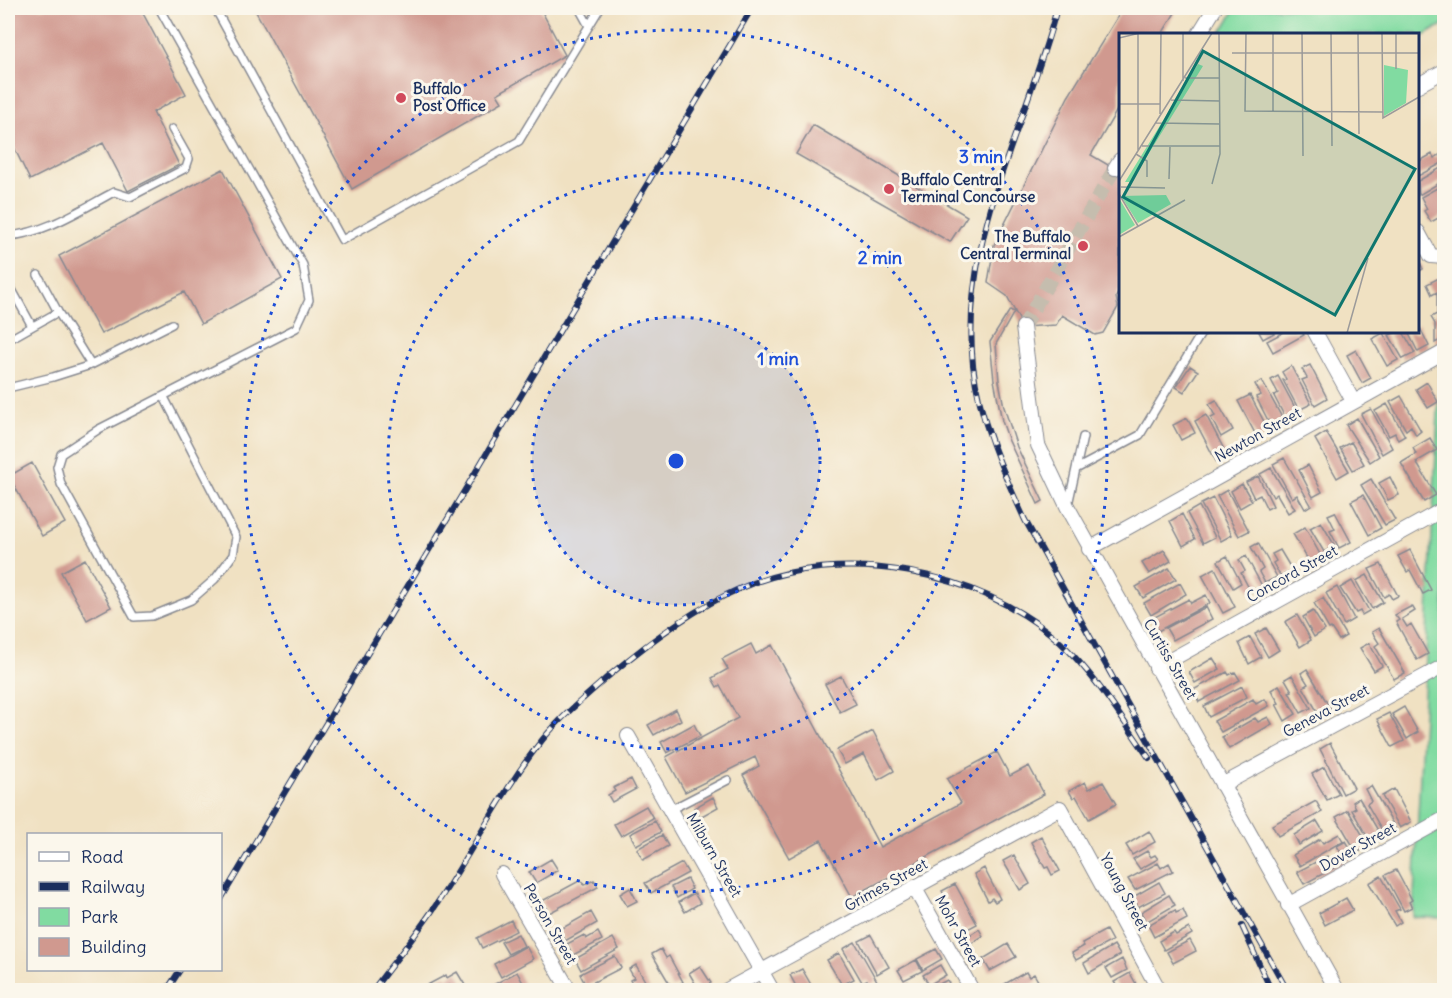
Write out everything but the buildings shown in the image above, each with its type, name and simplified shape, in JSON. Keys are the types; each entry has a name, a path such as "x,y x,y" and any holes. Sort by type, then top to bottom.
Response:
{"street":[{"path":"1200,33 1215,8"},
{"path":"1419,84 1444,71"},
{"path":"1419,234 1431,256 1444,257"},
{"name":"Curtiss Street","path":"1023,327 1038,445 1089,549 1336,990"},
{"path":"1315,333 1353,401"},
{"name":"Newton Street","path":"1089,549 1444,352"},
{"name":"Concord Street","path":"1156,668 1444,509"},
{"name":"Geneva Street","path":"1222,785 1444,666"},
{"name":"Milburn Street","path":"628,736 772,990"},
{"name":"Grimes Street","path":"727,990 1060,808"},
{"name":"Young Street","path":"1060,808 1159,990"},
{"name":"Dover Street","path":"1288,905 1444,819"},
{"name":"Person Street","path":"502,874 569,990"},
{"name":"Mohr Street","path":"915,887 972,990"}],"lane":[{"path":"159,8 303,265 309,300 297,328 99,429 61,454 57,466 61,484 134,617 152,616 191,600 215,579 233,555 236,537 164,397"},
{"path":"215,8 342,240 519,141 600,8"},
{"path":"579,8 589,26"},
{"path":"8,236 23,235 52,224 114,192 130,197 186,168 189,159 172,129"},
{"path":"38,274 58,312 91,365"},
{"path":"11,288 32,326"},
{"path":"8,340 58,312"},
{"path":"8,388 91,365 172,324"},
{"path":"1076,469 1140,435 1201,333"},
{"path":"1068,507 1083,437"},
{"path":"670,810 728,780"}],"green space":[{"path":"1236,8 1444,8 1444,24 1419,38 1419,33 1221,33"},
{"path":"1444,292 1444,918 1413,917"}],"tunnel":[{"path":"1023,327 1115,168"}],"railway":[{"path":"222,898 752,8"},
{"path":"1057,8 998,184 976,273 972,318 973,365 980,405 1000,463 1025,520 1287,990"},
{"path":"373,990 451,882 528,758 559,722 611,674 673,626 723,596 780,575 822,568 865,567 908,572 950,582 990,597 1027,617 1073,655 1108,698 1149,758"},
{"path":"1242,926 1271,990"},
{"path":"167,990 179,971"}],"place":[{"name":"Buffalo Post Office","path":"401,98"},
{"name":"Buffalo Central Terminal Concourse","path":"889,189"},
{"name":"The Buffalo Central Terminal","path":"1083,246"}]}
